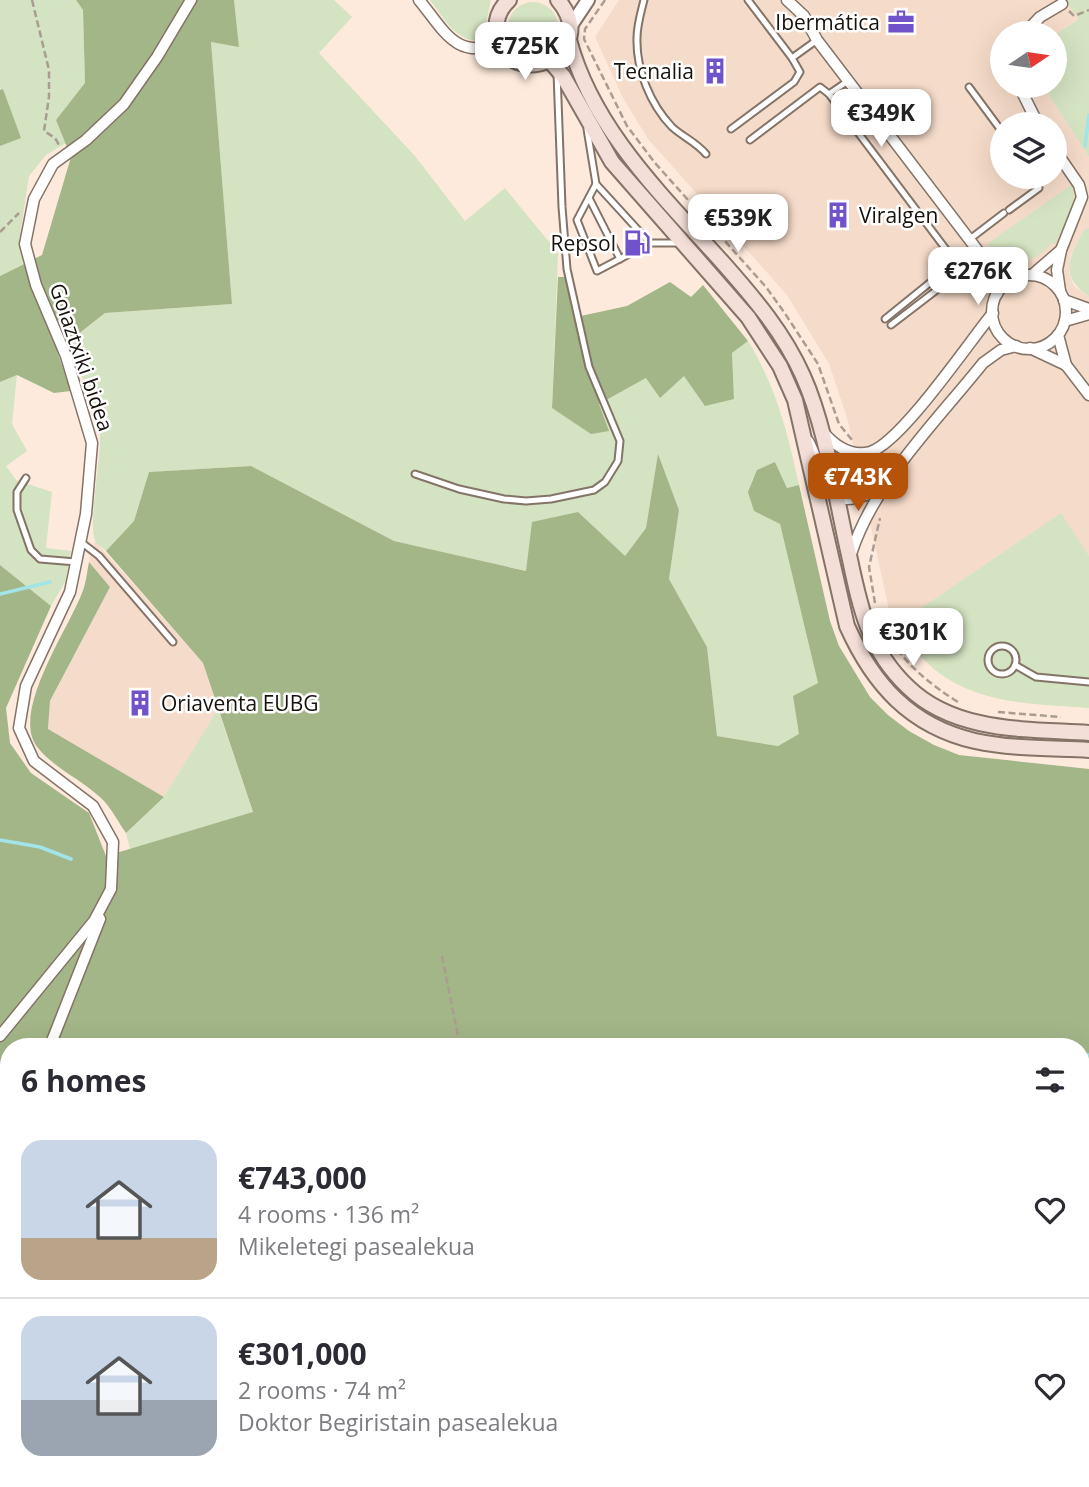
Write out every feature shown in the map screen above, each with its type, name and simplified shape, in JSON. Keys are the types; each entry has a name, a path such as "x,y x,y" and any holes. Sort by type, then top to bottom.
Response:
{"main road":[{"path":"558,0 565,8 581,74 619,144 755,299 789,346 804,377 821,430 865,625 885,663 910,690 948,712 982,724 1089,733"},
{"path":"505,2 496,27 500,43 509,56 518,62 553,65 563,76 612,162 748,317 766,342 795,400 847,626 862,659 882,686 904,707 958,735 994,743 1089,750"},
{"path":"553,65 564,49 570,33"}],"street":[{"name":"Goiaztxiki bidea","path":"0,1036 94,922 111,889 113,842 93,806 34,761 19,728 26,686 70,592 86,514 92,443 66,356 36,285 25,244 34,198 53,164 86,140 124,104 157,57 191,0"},
{"path":"419,0 456,44 474,51 500,43"},
{"path":"570,33 588,0"},
{"path":"789,2 804,16 815,37 970,239 985,260 997,293"},
{"path":"1036,21 1062,4"},
{"path":"849,558 876,490 983,363 1002,350 1016,346 1040,347 1058,335 1065,321 1057,270 1061,250 1082,197 1079,185 1067,168"},
{"path":"1032,275 1061,250"},
{"path":"985,260 1020,276"},
{"path":"821,430 832,442 852,452 870,452 882,446 920,405 993,313 997,293 1020,276 1043,277 1062,296 1089,309"},
{"path":"993,313 1000,333 1016,346"},
{"path":"1065,321 1089,314"},
{"path":"1058,335 1066,365 1089,395"},
{"path":"1030,348 1066,365"},
{"path":"802,432 814,450 822,477 836,496 846,499 876,490"},
{"path":"53,1038 111,889"}],"lane":[{"path":"644,0 637,37 643,78 656,106 673,128 706,154"},
{"path":"731,129 794,82 800,72 748,0"},
{"path":"792,58 815,37"},
{"path":"415,474 459,489 526,501 570,496 594,489 605,482 618,461 620,441 589,367 567,269 553,65"},
{"path":"829,94 848,81"},
{"path":"969,87 990,115"},
{"path":"750,140 820,88 829,94 954,261 955,268 938,289 891,325"},
{"path":"585,116 596,184 650,243"},
{"path":"596,184 578,220 597,271 650,243 684,244"},
{"path":"970,239 1038,189"},
{"path":"589,198 620,259"},
{"path":"885,319 932,281 947,276"},
{"path":"26,478 17,492 17,510 31,550 40,559 76,562"},
{"path":"80,541 99,556 173,642"},
{"path":"1005,646 1013,652 1015,665 1010,673 996,674 988,664 989,654 996,647 1005,646"},
{"path":"1015,665 1036,677 1089,682"}],"path":[{"path":"32,0 49,70 49,97 44,131 55,138 65,156"},
{"path":"606,0 585,29 584,39 627,126 655,163 784,312 818,364 839,424 855,444"},
{"path":"1062,4 1074,16 1089,10"},
{"path":"0,232 34,198"},
{"path":"861,459 876,490"},
{"path":"876,606 869,567 873,541 880,527 880,510"},
{"path":"891,641 904,660 930,684 967,705"},
{"path":"986,710 1063,717"},
{"path":"442,956 458,1038"}],"shaded area":[{"path":"619,0 1065,0 1079,19 1068,26 1068,21 990,21 990,98 1051,98 1060,112 990,112 990,189 1067,189 1067,123 1089,157 1089,228 1084,229 1070,257 1069,273 1074,286 1089,297 1089,556 1060,514 896,625 889,610 848,421 829,364 787,295 648,139 623,98 595,37"},
{"path":"95,541 203,663 218,709 164,797 48,729 50,702 110,587 89,562"}],"green space":[{"path":"0,0 76,0 83,10 85,84 56,120 66,143 46,155 29,176 19,241 23,264 0,276 0,146 20,137 3,89 0,90"},
{"path":"76,0 234,0 239,47 211,42 232,304 105,313 57,351 71,391 54,393 17,375 0,382 0,276 42,255 71,157 56,120 85,83 83,10"},
{"path":"234,0 334,0 352,17 319,53 415,156 465,221 505,188 558,253 552,408 608,431 599,404 646,378 684,375 734,398 732,353 748,341 766,375 780,411 799,485 787,488 775,462 754,511 780,524 818,683 794,696 800,734 778,746 717,736 707,647 669,579 679,510 658,456 646,528 625,556 527,571 394,541 251,466 149,472 134,521 106,551 97,543 93,521 100,436 91,401 68,343 105,313 232,304 211,42 239,46"},
{"path":"430,0 491,0 484,40 466,38 452,29"},
{"path":"1065,0 1089,0 1089,157 1067,123 1067,112 1060,112 1051,98 1068,98 1068,26 1079,19"},
{"path":"533,2 550,10 558,27 550,44 533,52 516,44 508,27 516,10"},
{"path":"3,89 21,138 0,146 0,90"},
{"path":"1071,185 1072,207 1055,244 1051,243 1037,256 1019,261 1002,256 987,244 1067,189"},
{"path":"1089,228 1089,297 1073,281 1069,266 1084,229"},
{"path":"558,277 565,277 576,317 627,306 670,282 691,297 703,285 748,341 732,353 734,399 705,406 684,376 660,398 646,378 599,404 609,431 591,434 552,408"},
{"path":"17,375 12,424 27,451 6,466 16,480 52,492 46,548 71,551 65,582 51,606 0,565 0,382"},
{"path":"658,454 679,510 669,579 707,647 717,736 778,746 799,734 793,696 818,683 780,524 754,511 748,492 757,470 775,462 787,488 799,485 830,621 839,646 870,697 888,715 909,731 959,755 1089,769 1089,1038 0,1038 0,565 51,606 6,708 10,743 31,773 89,813 106,856 253,812 203,663 106,551 134,521 149,472 251,466 394,541 526,571 532,522 578,512 625,556 646,528"},
{"path":"1061,513 1089,556 1089,708 1030,704 992,697 956,684 939,673 896,625"},
{"path":"89,562 110,587 50,701 48,729 164,797 126,833 105,802 45,755 38,748 31,733 31,714 36,693 82,593"},
{"path":"218,709 253,813 130,849 126,833 164,797"}],"waterway":[{"path":"1085,146 1089,115"},
{"path":"0,594 50,582"},
{"path":"0,840 40,847 71,859"}],"place":[{"name":"Ibermática","path":"901,22"},
{"name":"Tecnalia","path":"715,71"},
{"name":"Viralgen","path":"838,215"},
{"name":"Repsol","path":"637,243"},
{"name":"Oriaventa EUBG","path":"140,703"}]}
